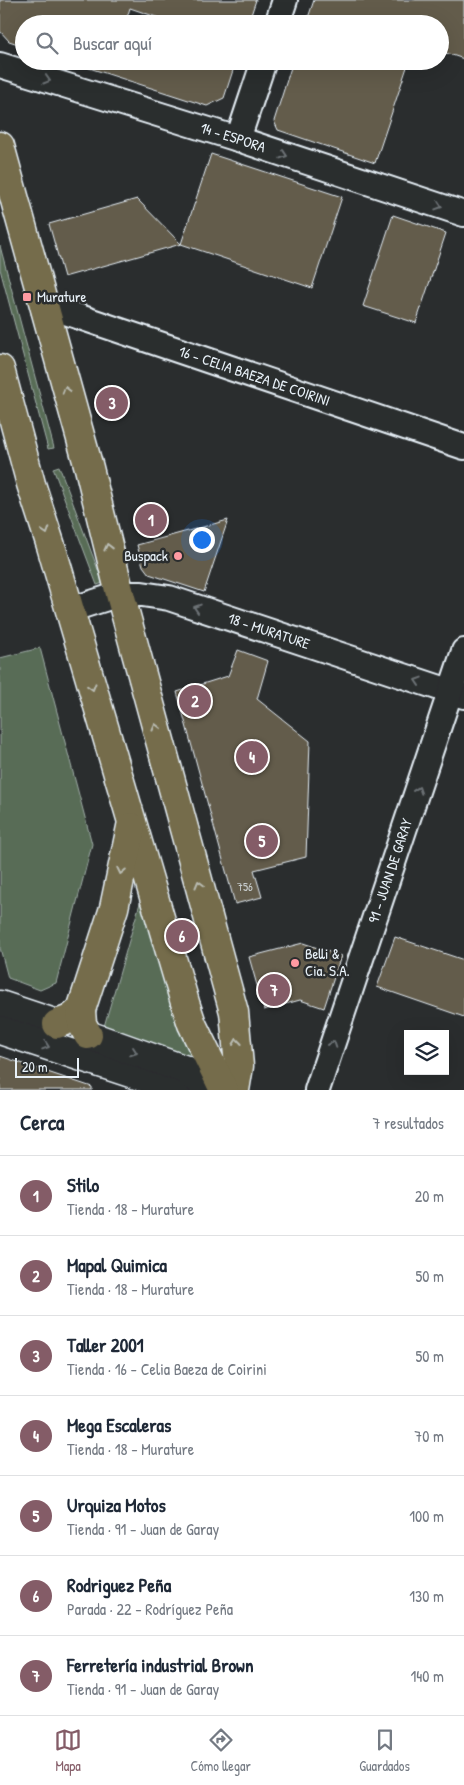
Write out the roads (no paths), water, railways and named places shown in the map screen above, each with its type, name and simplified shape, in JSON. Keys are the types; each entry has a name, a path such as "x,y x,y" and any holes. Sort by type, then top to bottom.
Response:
{"main road":[{"path":"0,146 234,1012 239,1066 235,1090"},
{"path":"0,369 31,484 192,1024 225,1090"},
{"path":"131,823 114,908 81,1010 82,1024 88,1036 186,1070 211,1090"},
{"path":"0,1005 57,1024 70,1019 81,1010"},
{"path":"0,1030 182,1090"}],"street":[{"path":"280,15 285,0"},
{"name":"14 - ESPORA","path":"0,65 15,70"},
{"name":"14 - ESPORA","path":"16,70 238,139 464,214"},
{"path":"238,139 261,70"},
{"name":"16 - CELIA BAEZA DE COIRINI","path":"44,310 65,312 464,448"},
{"name":"18 - MURATURE","path":"69,610 120,594 142,594 169,598 457,694"},
{"name":"91 - JUAN DE GARAY","path":"317,1090 457,694 464,651"}],"place":[{"name":"Murature","path":"27,297"},
{"name":"Taller 2001","path":"112,403"},
{"name":"Stilo","path":"151,520"},
{"name":"Buspack","path":"178,556"},
{"name":"Mapal Quimica","path":"195,701"},
{"name":"Mega Escaleras","path":"252,757"},
{"name":"Urquiza Motos","path":"262,841"},
{"name":"Rodriguez Peña","path":"182,936"},
{"name":"Belli & Cia. S.A.","path":"295,963"},
{"name":"Ferretería industrial Brown","path":"274,990"}]}
